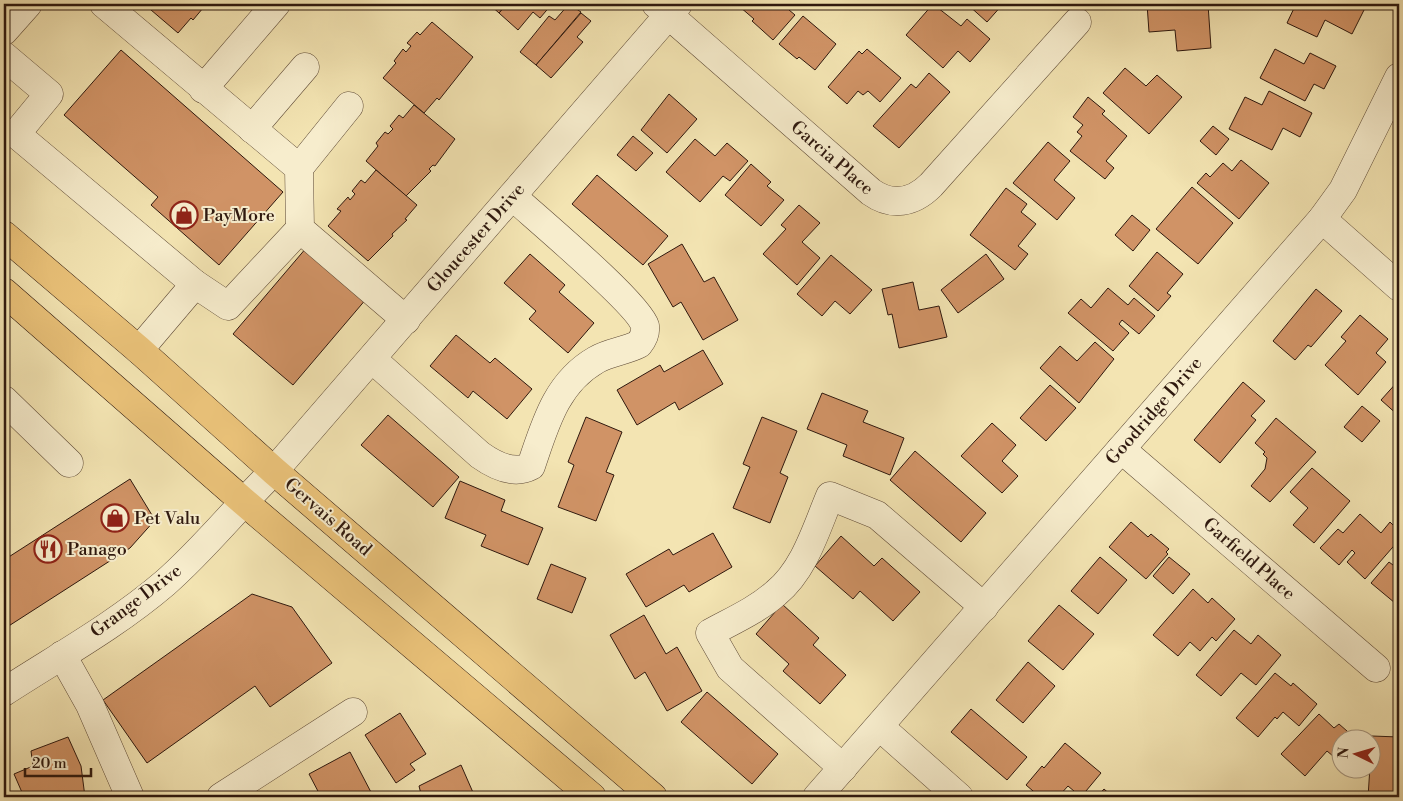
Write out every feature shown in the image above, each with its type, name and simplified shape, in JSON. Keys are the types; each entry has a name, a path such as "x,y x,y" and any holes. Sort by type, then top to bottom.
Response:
{"main road":[{"name":"Gervais Road","path":"4,235 140,350 274,471 653,797"},
{"path":"4,292 243,501 592,797"}],"street":[{"path":"4,31 27,4"},
{"path":"104,4 299,168"},
{"path":"203,89 276,4"},
{"name":"Garcia Place","path":"667,7 871,192 878,198 894,202 911,200 925,191 1077,22"},
{"name":"Gloucester Drive","path":"274,471 512,196 667,7"},
{"path":"4,56 49,94 16,134 195,284 228,306 300,229 299,168 350,106"},
{"path":"252,129 305,67"},
{"name":"Goodridge Drive","path":"817,797 1322,219 1342,190 1399,77"},
{"path":"372,359 480,455 491,462 518,471 531,466 551,408 568,383 595,360 640,344 645,332 644,325 623,298 512,196"},
{"path":"1322,219 1399,287"},
{"path":"300,229 406,320"},
{"path":"140,350 195,284"},
{"path":"4,400 69,463"},
{"name":"Garfield Place","path":"1121,449 1376,668"},
{"name":"Grange Drive","path":"4,692 141,602 213,537 243,501 274,471"},
{"path":"843,768 730,668 710,633 767,601 787,582 804,557 830,496 877,515 984,607"},
{"path":"62,655 90,705 130,797"},
{"path":"221,797 353,712"},
{"path":"880,727 960,797"}],"building":[{"path":"144,4 204,4 193,20 191,18 178,33"},
{"path":"489,4 507,4 499,13"},
{"path":"507,4 552,4 540,18 533,12 518,30 499,13"},
{"path":"569,4 581,12 536,65 520,52 549,16 555,20"},
{"path":"743,4 782,4 795,15 773,40 740,7"},
{"path":"933,4 961,26 967,19 990,39 970,62 958,51 943,68 906,35"},
{"path":"967,4 1003,4 987,22"},
{"path":"1147,4 1208,4 1211,48 1177,51 1175,30 1149,32"},
{"path":"1296,4 1362,4 1366,6 1352,34 1325,20 1317,37 1287,23"},
{"path":"581,13 591,21 577,37 583,42 551,78 536,65"},
{"path":"803,16 836,44 815,70 799,57 797,59 779,44"},
{"path":"432,22 473,57 439,100 437,98 424,113 383,78 396,63 394,61 403,49 406,52 411,46 407,43 417,32 420,35"},
{"path":"867,49 901,78 880,102 868,91 863,95 858,91 847,104 828,87 859,51 862,54"},
{"path":"1275,49 1304,64 1310,53 1336,66 1324,89 1314,84 1305,101 1260,78"},
{"path":"121,50 283,192 219,265 151,205 158,197 64,115"},
{"path":"1125,68 1146,86 1157,75 1182,97 1149,134 1103,93"},
{"path":"929,73 950,92 899,148 873,126 911,84 916,88"},
{"path":"1269,91 1312,113 1300,137 1283,128 1272,150 1229,129 1245,97 1262,105"},
{"path":"669,94 697,119 667,153 641,130"},
{"path":"1088,97 1105,111 1102,114 1127,136 1106,161 1114,168 1105,179 1070,151 1082,136 1077,132 1083,125 1073,117"},
{"path":"414,105 455,139 435,166 433,165 429,169 431,171 406,196 366,161 378,146 376,143 385,132 388,134 393,129 390,126 399,115 403,118"},
{"path":"1213,126 1229,139 1216,155 1200,141"},
{"path":"633,136 653,153 636,171 617,155"},
{"path":"695,139 715,156 727,143 748,161 730,181 723,176 700,202 666,172"},
{"path":"1048,142 1070,161 1054,180 1075,198 1057,220 1013,183"},
{"path":"1241,160 1269,183 1239,219 1197,183 1206,173 1210,177 1223,163 1232,171"},
{"path":"751,164 771,182 767,186 784,200 761,226 725,195"},
{"path":"376,170 417,205 405,219 407,220 392,234 393,236 368,261 328,226 341,211 337,209 348,197 350,200 355,194 352,191 361,180 365,183"},
{"path":"597,175 668,236 643,265 572,204"},
{"path":"1192,187 1233,223 1198,264 1156,229"},
{"path":"1006,188 1027,204 1021,212 1036,224 1018,246 1028,254 1015,270 970,235"},
{"path":"799,205 820,223 802,242 820,258 797,285 763,254 786,229 781,225"},
{"path":"1132,215 1150,230 1133,251 1115,235"},
{"path":"682,244 704,282 714,277 738,320 703,340 681,302 673,307 648,264"},
{"path":"307,247 367,298 293,385 233,334"},
{"path":"1157,252 1183,274 1167,293 1171,296 1158,311 1129,286"},
{"path":"530,254 565,285 559,292 594,323 568,353 529,319 536,311 504,283"},
{"path":"986,254 1004,279 958,313 941,290"},
{"path":"831,255 872,290 850,314 835,301 822,316 797,294"},
{"path":"913,282 919,310 939,306 947,337 899,348 892,314 888,315 882,289"},
{"path":"1108,288 1128,305 1134,298 1155,316 1139,334 1122,320 1119,324 1129,333 1113,351 1068,313 1081,299 1091,308"},
{"path":"1316,289 1342,311 1311,347 1308,345 1295,360 1273,341"},
{"path":"1360,315 1388,339 1376,353 1386,362 1358,395 1325,365 1346,341 1341,337"},
{"path":"456,335 490,363 495,358 532,389 507,419 473,391 468,398 430,366"},
{"path":"1095,342 1114,359 1079,403 1040,368 1060,346 1077,361"},
{"path":"703,350 723,384 679,410 675,402 637,425 617,390 660,365 664,372"},
{"path":"1399,380 1399,416 1381,400"},
{"path":"1243,382 1265,401 1251,416 1256,420 1220,463 1194,440"},
{"path":"1050,385 1076,408 1046,441 1020,418"},
{"path":"822,393 868,411 863,422 904,438 890,475 843,456 847,445 807,429"},
{"path":"1362,406 1380,421 1362,442 1344,427"},
{"path":"388,415 459,477 433,507 361,445"},
{"path":"586,417 622,432 606,472 614,475 596,521 558,507 574,465 568,462"},
{"path":"762,417 797,431 780,473 788,477 770,523 733,508 750,467 743,464"},
{"path":"1276,418 1316,452 1270,502 1251,486 1265,469 1267,458 1263,454 1265,452 1255,443"},
{"path":"992,423 1016,445 1002,461 1018,476 1002,493 961,456"},
{"path":"915,451 986,513 961,542 890,480"},
{"path":"1312,468 1350,501 1314,543 1293,525 1308,508 1290,492"},
{"path":"130,479 155,520 130,548 4,629 4,560"},
{"path":"460,481 505,500 501,511 543,528 528,565 481,546 486,535 445,518"},
{"path":"1360,514 1381,533 1390,522 1399,531 1399,540 1365,579 1347,562 1355,553 1352,550 1339,565 1320,548 1338,529 1343,533"},
{"path":"1131,522 1148,537 1151,534 1169,549 1166,552 1168,554 1146,579 1109,547"},
{"path":"713,533 732,567 689,592 684,585 646,607 626,574 669,549 673,555"},
{"path":"841,536 874,566 882,558 920,592 893,621 860,591 853,599 815,566"},
{"path":"1100,557 1127,580 1098,614 1071,591"},
{"path":"1169,557 1190,574 1173,594 1153,576"},
{"path":"1399,558 1399,601 1398,599 1395,603 1371,583 1389,562 1393,565"},
{"path":"551,564 586,578 572,613 537,599"},
{"path":"1193,589 1208,603 1212,598 1235,619 1216,641 1212,637 1200,651 1190,642 1178,656 1153,635"},
{"path":"252,594 292,607 332,663 270,707 255,686 147,763 103,700"},
{"path":"782,604 819,638 813,645 846,675 820,704 783,671 789,664 756,634"},
{"path":"1059,605 1094,634 1063,670 1028,641"},
{"path":"644,615 666,654 677,647 702,691 667,711 645,672 635,679 610,635"},
{"path":"1234,630 1251,644 1258,635 1281,655 1256,685 1241,673 1221,696 1196,675"},
{"path":"1028,662 1055,686 1023,723 996,700"},
{"path":"1275,673 1291,686 1293,683 1317,704 1299,726 1283,712 1277,719 1275,717 1258,737 1236,718"},
{"path":"707,692 778,754 752,784 681,722"},
{"path":"971,709 1027,757 1007,780 951,732"},
{"path":"400,713 426,754 410,764 415,770 396,783 365,735"},
{"path":"1319,714 1334,728 1330,728 1330,754 1327,751 1305,776 1281,754"},
{"path":"1339,724 1344,728 1334,728"},
{"path":"1380,736 1399,737 1399,797 1368,797 1369,778 1380,778"},
{"path":"68,737 81,766 85,797 24,797 14,774 33,766 31,751"},
{"path":"1065,743 1101,773 1081,797 1068,786 1058,797 1040,797 1026,785 1042,766 1044,768"},
{"path":"350,752 373,796 321,797 309,774"},
{"path":"461,765 475,797 416,797 421,794 419,786"},
{"path":"1104,789 1113,797 1097,797"}],"place":[{"name":"PayMore","path":"184,215"},
{"name":"Pet Valu","path":"115,518"},
{"name":"Panago","path":"48,549"}]}
